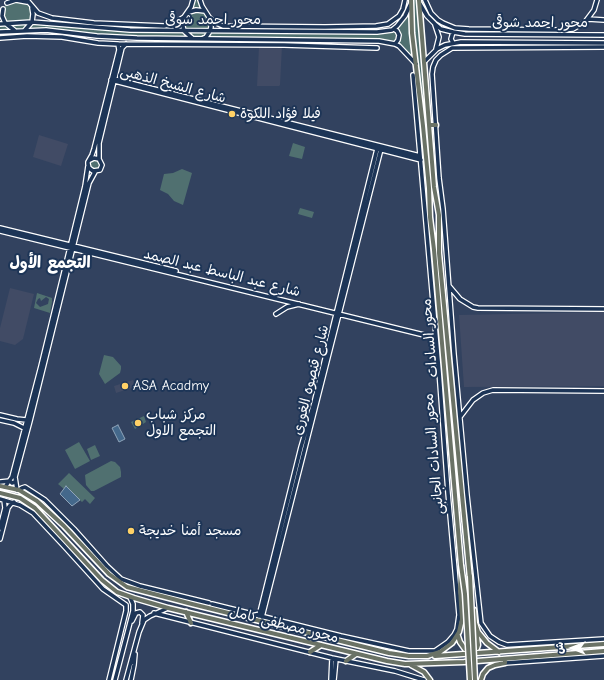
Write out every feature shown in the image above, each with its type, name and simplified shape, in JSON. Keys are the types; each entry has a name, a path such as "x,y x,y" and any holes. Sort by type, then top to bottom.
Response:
{"main road":[{"name":"محور السادات","path":"411,1 412,33 423,120 429,188 430,222 434,250 437,327 449,428 461,565 460,589 462,619 458,636"},
{"name":"محور السادات","path":"419,1 434,187 439,218 440,253 458,462 476,626 484,640 499,652"},
{"path":"417,120 423,120"},
{"path":"429,125 436,125"},
{"path":"430,212 435,213 438,210"},
{"path":"430,222 434,218 439,218"},
{"path":"449,355 454,354"},
{"path":"443,428 449,428"},
{"path":"458,462 464,462"},
{"name":"محور مصطفى كامل","path":"2,486 18,490 37,501 96,557 109,574 127,587 409,656 499,652 575,643 604,644"},
{"path":"448,493 454,492"},
{"name":"محور مصطفى كامل","path":"0,493 28,502 102,580 117,592 168,608 356,654 411,665 535,659 604,651"},
{"path":"15,502 16,497"},
{"path":"59,533 64,532 64,526"},
{"path":"66,541 67,536 72,534"},
{"path":"461,565 465,594 470,680"},
{"path":"470,576 475,680"},
{"path":"98,584 102,580"},
{"path":"186,612 191,623"},
{"path":"238,615 241,620 238,625"},
{"path":"249,627 247,623 250,618"},
{"path":"458,636 465,649 477,648 476,626"},
{"path":"427,656 445,649 458,636"},
{"path":"310,652 321,645"},
{"path":"346,661 356,654"},
{"path":"481,680 483,674 490,667 505,661"},
{"path":"411,665 421,670 430,680"}],"street":[{"path":"18,31 11,29 5,23 2,16 2,10 8,2 20,0 30,4 42,16 115,24 164,26 173,24 196,10 205,12"},
{"path":"193,0 183,20 184,31 189,37 196,39"},
{"path":"200,0 205,12 210,18 220,25 233,27 376,26 388,24 396,20 403,9 405,0"},
{"path":"425,0 432,14 443,23 455,28 506,32 568,30 577,27 588,19 598,0"},
{"path":"411,1 404,19 394,29 399,35 395,44 406,52 416,64"},
{"name":"محور احمد شوقى","path":"419,1 427,16 435,24 441,28 453,32 604,35"},
{"path":"24,31 32,22 33,14 30,4"},
{"path":"201,39 206,37 210,31 210,18"},
{"path":"588,19 604,20"},
{"name":"محور احمد شوقى","path":"0,24 32,22 115,30 184,31 369,33 394,29"},
{"path":"435,24 439,37 436,50"},
{"name":"محور احمد شوقى","path":"0,32 46,30 110,37 355,40 379,41 395,44"},
{"path":"453,32 451,39 454,43"},
{"path":"0,38 28,36 118,44 284,45 377,48"},
{"path":"110,37 110,43"},
{"path":"354,47 355,40"},
{"name":"محور احمد شوقى","path":"424,62 436,50 445,45 454,43 604,42"},
{"path":"2,486 10,481 19,456 89,183 96,172 100,170 102,165 99,159 99,143 113,81 119,48 118,44"},
{"path":"72,247 88,166 122,48 127,44"},
{"name":"محور السادات الجانبى","path":"575,643 507,644 499,642 490,636 483,628 480,618 454,354 432,74 433,67 441,55 452,48 604,47"},
{"name":"محور السادات الجانبى","path":"18,490 25,488 45,500 74,530 96,557 126,582 372,644 409,651 431,652 440,648 452,638 458,624 459,615 435,335 437,327 413,75"},
{"name":"شارع الشيخ الذهبى","path":"113,81 379,149 421,158"},
{"name":"شارع الشيخ الذهبى","path":"113,81 421,158"},
{"name":"شارع قنصوه الغورى","path":"260,616 379,149"},
{"path":"90,160 94,158 99,159"},
{"path":"88,166 91,170 96,172"},
{"name":"شارع عبد الباسط عبد الصمد","path":"0,228 338,312 428,336 436,343"},
{"name":"شارع عبد الباسط عبد الصمد","path":"0,231 435,335"},
{"path":"448,285 460,299 473,307 478,308 604,309"},
{"path":"276,314 287,307 301,304"},
{"path":"460,417 473,400 483,393 493,390 604,391"},
{"path":"18,490 15,477 24,428 36,392"},
{"path":"0,415 26,420"},
{"path":"0,420 14,423 24,428"},
{"path":"0,482 15,482"},
{"path":"2,499 15,502 25,507 64,545 98,584 110,595 126,605 126,611 108,680"},
{"path":"0,528 5,508 2,499"},
{"path":"0,539 8,508 11,503 15,502"},
{"path":"115,680 133,609 130,597"},
{"path":"142,624 146,618 168,608"},
{"path":"126,680 142,624 143,615 139,611 136,613 129,625"},
{"path":"154,614 334,659 395,671 424,680"},
{"path":"575,643 604,639"},
{"path":"131,680 134,665 134,649"},
{"path":"111,669 122,654"},
{"path":"586,654 604,656"},
{"path":"331,680 334,659"},
{"path":"334,659 334,680"}],"shaded area":[{"path":"259,46 282,46 279,86 257,86"},
{"path":"39,135 68,144 61,166 33,157"},
{"path":"10,288 34,294 23,339 15,345 0,341 0,328"},
{"path":"604,312 604,386 464,387 459,315"},
{"path":"133,380 135,387 116,393 114,386"},
{"path":"118,425 125,439 119,442 112,428"},
{"path":"66,486 80,500 72,506 60,494"}],"green space":[{"path":"9,0 27,0 31,6 32,22 93,28 184,31 183,26 193,0 200,0 209,17 210,31 369,33 392,30 402,22 411,0 419,0 429,125 423,126 416,64 399,46 386,42 137,38 58,31 0,32 0,24 5,23 3,9"},
{"path":"293,143 305,147 302,159 289,156"},
{"path":"92,158 101,161 100,170 91,170 88,162"},
{"path":"182,169 192,173 183,205 174,201 168,194 160,190 164,174 173,173"},
{"path":"300,208 314,212 312,218 298,214"},
{"path":"37,293 52,298 50,313 34,308","holes":["46,297 49,299 48,304 40,307 36,303 40,298 41,301"]},
{"path":"104,355 113,357 121,366 120,373 105,384 99,374"},
{"name":"مركز شباب التجمع الاول","path":"144,416 146,422 135,429 131,422"},
{"path":"79,442 90,461 75,469 65,450"},
{"path":"95,445 100,456 91,460 87,449"},
{"path":"111,461 115,462 120,467 121,477 94,491 91,491 86,485 85,475"},
{"path":"69,473 95,498 90,504 85,499 82,502 66,487 64,489 58,484"}],"place":[{"name":"فيلا فؤاد اللكوة","path":"232,114"},
{"name":"ASA Acadmy","path":"125,386"},
{"name":"مركز شباب التجمع الاول","path":"138,423"},
{"name":"مسجد أمنا خديجة","path":"131,531"}],"district":[{"name":"التجمع الأول","path":"50,263"}]}
